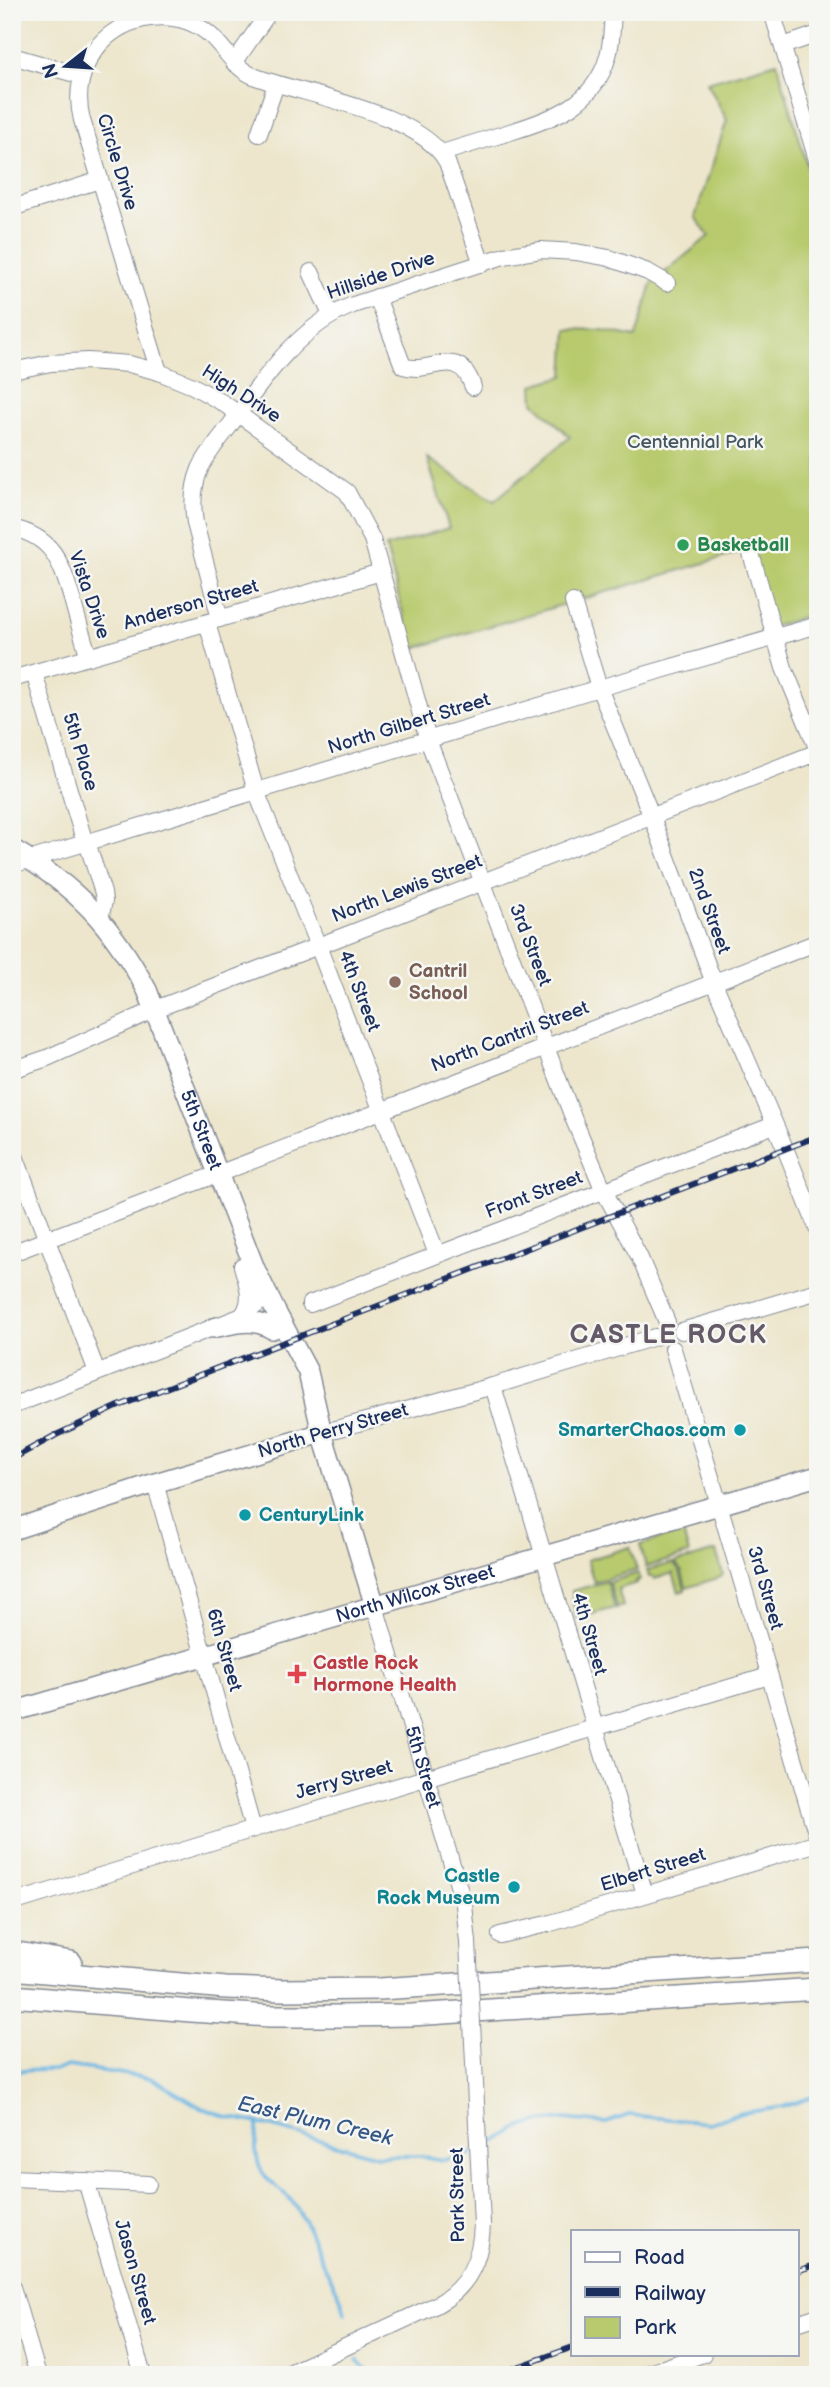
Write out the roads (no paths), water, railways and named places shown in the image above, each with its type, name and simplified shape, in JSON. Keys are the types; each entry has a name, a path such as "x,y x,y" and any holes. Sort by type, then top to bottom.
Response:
{"highway":[{"path":"12,1952 186,1986"},
{"path":"12,1969 186,1986 283,1990 379,1989 818,1961"},
{"path":"12,1998 257,2015 338,2016 412,2015 818,1989"}],"main road":[{"name":"5th Street","path":"12,849 21,862 101,940 150,1012"},
{"name":"5th Street","path":"21,862 67,886 100,919 130,959 248,1268 258,1303 299,1381 322,1433 376,1606"},
{"name":"5th Street","path":"248,1268 276,1312 308,1372 314,1387 322,1433"},
{"path":"213,1328 252,1321 272,1329"},
{"name":"North Perry Street","path":"17,1528 155,1482 322,1433"},
{"name":"North Wilcox Street","path":"12,1712 818,1476"}],"street":[{"path":"234,63 269,12"},
{"path":"442,153 540,123 562,114 580,101 592,90 608,56 613,12"},
{"path":"772,12 818,163"},
{"name":"Circle Drive","path":"159,372 79,111 82,76 95,50 111,33 130,23 158,17 180,20 200,27 213,37 246,73 375,113 420,134 442,153 482,264"},
{"path":"783,46 818,34"},
{"path":"12,56 82,76"},
{"path":"259,134 276,84"},
{"path":"12,208 100,180"},
{"name":"Hillside Drive","path":"213,621 195,523 194,494 197,480 205,459 238,414 291,347 315,325 331,314 377,297 482,264 541,250 576,252 609,258 648,272 667,283"},
{"path":"311,272 331,314"},
{"path":"377,297 403,366 412,368 457,365 467,372 473,387"},
{"name":"High Drive","path":"12,371 51,363 88,361 129,364 159,372 206,393 347,492 369,530 381,572"},
{"name":"Vista Drive","path":"12,528 26,531 41,540 58,558 89,657"},
{"path":"750,550 774,637 818,751"},
{"name":"Anderson Street","path":"12,680 381,572"},
{"name":"3rd Street","path":"381,572 428,740 604,1191 639,1256 667,1322"},
{"name":"2nd Street","path":"573,601 599,688 652,817 714,983 818,1230"},
{"name":"4th Street","path":"213,621 256,791 437,1254"},
{"name":"North Gilbert Street","path":"21,862 818,625"},
{"name":"5th Place","path":"34,673 103,893 100,919"},
{"name":"North Lewis Street","path":"12,1070 47,1058 150,1012 818,751"},
{"name":"North Cantril Street","path":"12,1253 818,942"},
{"name":"Front Street","path":"310,1304 774,1125"},
{"path":"12,1148 97,1373"},
{"path":"240,1317 247,1310 248,1268"},
{"path":"682,1331 818,1291"},
{"path":"12,1406 240,1317 258,1303"},
{"path":"667,1322 676,1324 682,1331 682,1340 673,1349 660,1346 655,1336 659,1326 667,1322"},
{"name":"North Perry Street","path":"322,1433 494,1386 655,1336"},
{"name":"3rd Street","path":"673,1349 818,1841"},
{"name":"4th Street","path":"494,1386 645,1894"},
{"name":"6th Street","path":"155,1482 253,1829"},
{"name":"5th Street","path":"376,1606 464,1905 468,1942"},
{"name":"Jerry Street","path":"12,1903 769,1676"},
{"name":"Elbert Street","path":"500,1935 551,1923 818,1841"},
{"name":"Park Street","path":"285,2375 436,2305 468,2279 477,2261 482,2224 468,1942"},
{"path":"12,2178 148,2184"},
{"name":"Jason Street","path":"86,2181 143,2375"},
{"path":"12,2287 38,2375"},
{"path":"798,2323 818,2316"},
{"path":"644,2375 697,2356"}],"waterway":[{"name":"East Plum Creek","path":"12,2071 57,2070 68,2066 151,2078 200,2107 227,2117 377,2156 421,2156 443,2160 472,2153"},
{"name":"East Plum Creek","path":"483,2149 518,2128 539,2122 564,2119 606,2123 629,2115 709,2123 742,2113 783,2107 818,2095"},
{"path":"258,2123 256,2149 262,2171 299,2211 338,2292 345,2313"},
{"path":"357,2360 373,2375"}],"railway":[{"path":"12,1459 119,1406 818,1136"},
{"path":"798,2271 818,2264"},
{"path":"496,2375 571,2348"}],"place":[{"name":"Basketball","path":"683,545"},
{"name":"Cantril School","path":"395,982"},
{"name":"SmarterChaos.com","path":"740,1430"},
{"name":"CenturyLink","path":"245,1515"},
{"name":"Castle Rock Hormone Health","path":"297,1674"},
{"name":"Castle Rock Museum","path":"514,1887"}],"district":[{"name":"CASTLE ROCK","path":"669,1335"}],"park label":[{"name":"Centennial Park","path":"695,442"}]}
